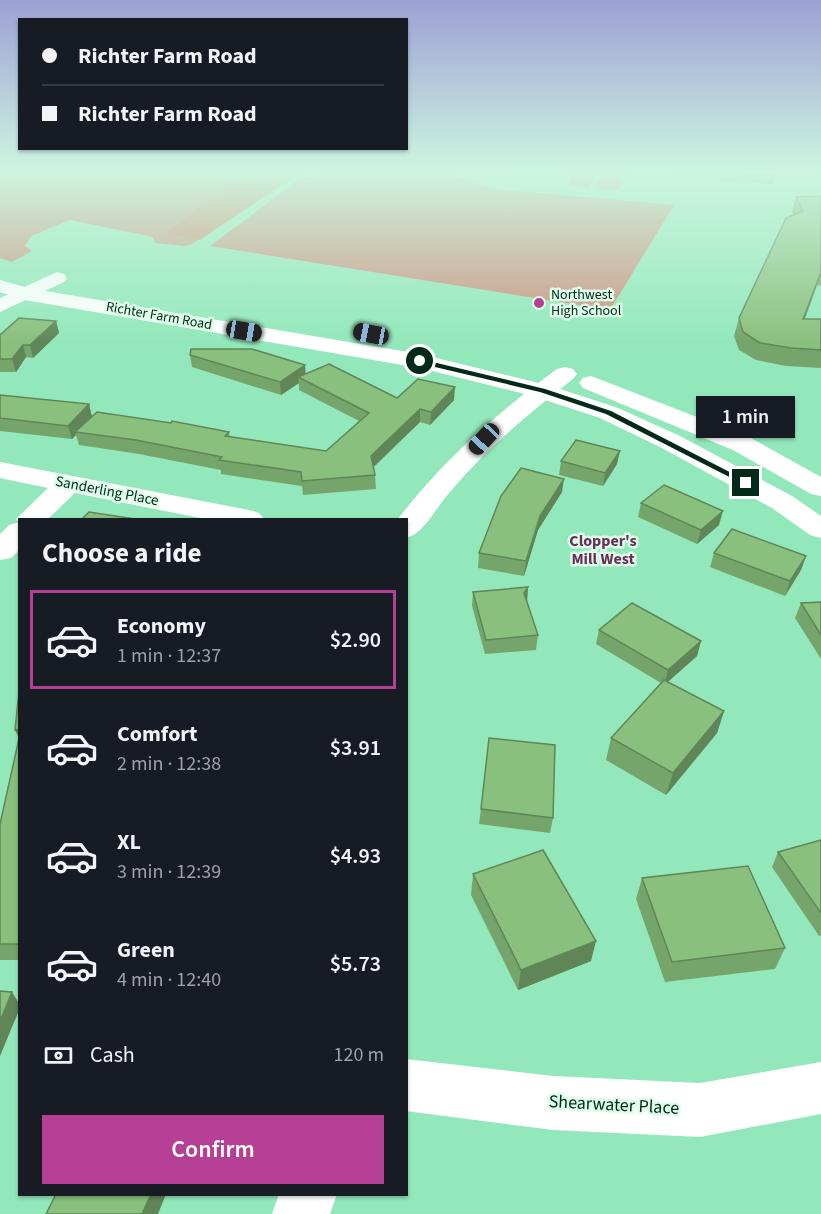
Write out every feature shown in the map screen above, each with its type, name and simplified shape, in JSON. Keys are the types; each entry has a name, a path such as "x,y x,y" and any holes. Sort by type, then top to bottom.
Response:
{"main road":[{"name":"Richter Farm Road","path":"27,272 178,303 266,315 464,351"},
{"path":"0,306 57,278"},
{"name":"Richter Farm Road","path":"0,286 26,294 420,361 550,378 638,400 742,444 821,488"},
{"name":"Richter Farm Road","path":"550,378 609,412 671,442 782,502 821,529"},
{"path":"408,526 422,506 484,439 550,378"},
{"name":"Sanderling Place","path":"0,470 244,518"},
{"path":"32,518 69,484"},
{"path":"0,551 18,533"},
{"name":"Shearwater Place","path":"408,1085 553,1103 700,1110 821,1088"},
{"path":"301,1214 307,1196"}],"shaded area":[{"path":"0,229 49,229 31,236 25,246 32,251 12,262 0,258"},
{"path":"112,229 216,229 185,246 155,243 153,237"},
{"path":"172,229 216,229 200,240 166,233"},
{"path":"233,229 660,229 610,310 210,246"}],"building":[{"path":"781,229 821,229 821,272 803,319 821,319 821,350 760,343 743,332 739,318"},
{"path":"19,318 56,321 30,345 23,345 12,359 0,359 0,335"},
{"path":"191,349 252,349 305,365 280,382 190,355"},
{"path":"329,364 397,398 418,379 455,387 431,412 420,409 371,456 375,475 302,481 301,472 219,460 222,457 136,440 75,432 97,412 171,423 172,421 229,432 225,436 326,451 369,413 298,377"},
{"path":"0,395 89,404 68,426 0,418"},
{"path":"576,440 620,451 605,473 561,461"},
{"path":"521,468 564,479 540,516 526,561 479,553 501,496"},
{"path":"664,485 723,511 701,530 641,503"},
{"path":"89,512 128,518 83,518"},
{"path":"732,529 806,556 790,581 714,553"},
{"path":"528,587 524,593 538,635 486,640 473,592"},
{"path":"821,602 821,635 801,603"},
{"path":"632,603 701,641 668,670 599,630"},
{"path":"664,680 724,711 673,773 611,738"},
{"path":"18,701 18,729 15,730"},
{"path":"489,738 555,745 553,818 481,809"},
{"path":"18,743 18,944 0,944 0,824"},
{"path":"821,840 821,913 778,852"},
{"path":"543,850 596,941 521,970 473,874"},
{"path":"748,866 785,948 672,962 642,878"},
{"path":"0,991 12,992 0,1021"},
{"path":"55,1196 150,1196 142,1214 46,1214"}],"place":[{"name":"Northwest High School","path":"539,303"}],"district":[{"name":"Clopper's Mill West","path":"603,550"}],"route":[{"path":"420,361 542,391 609,412 671,442 746,483"}]}
